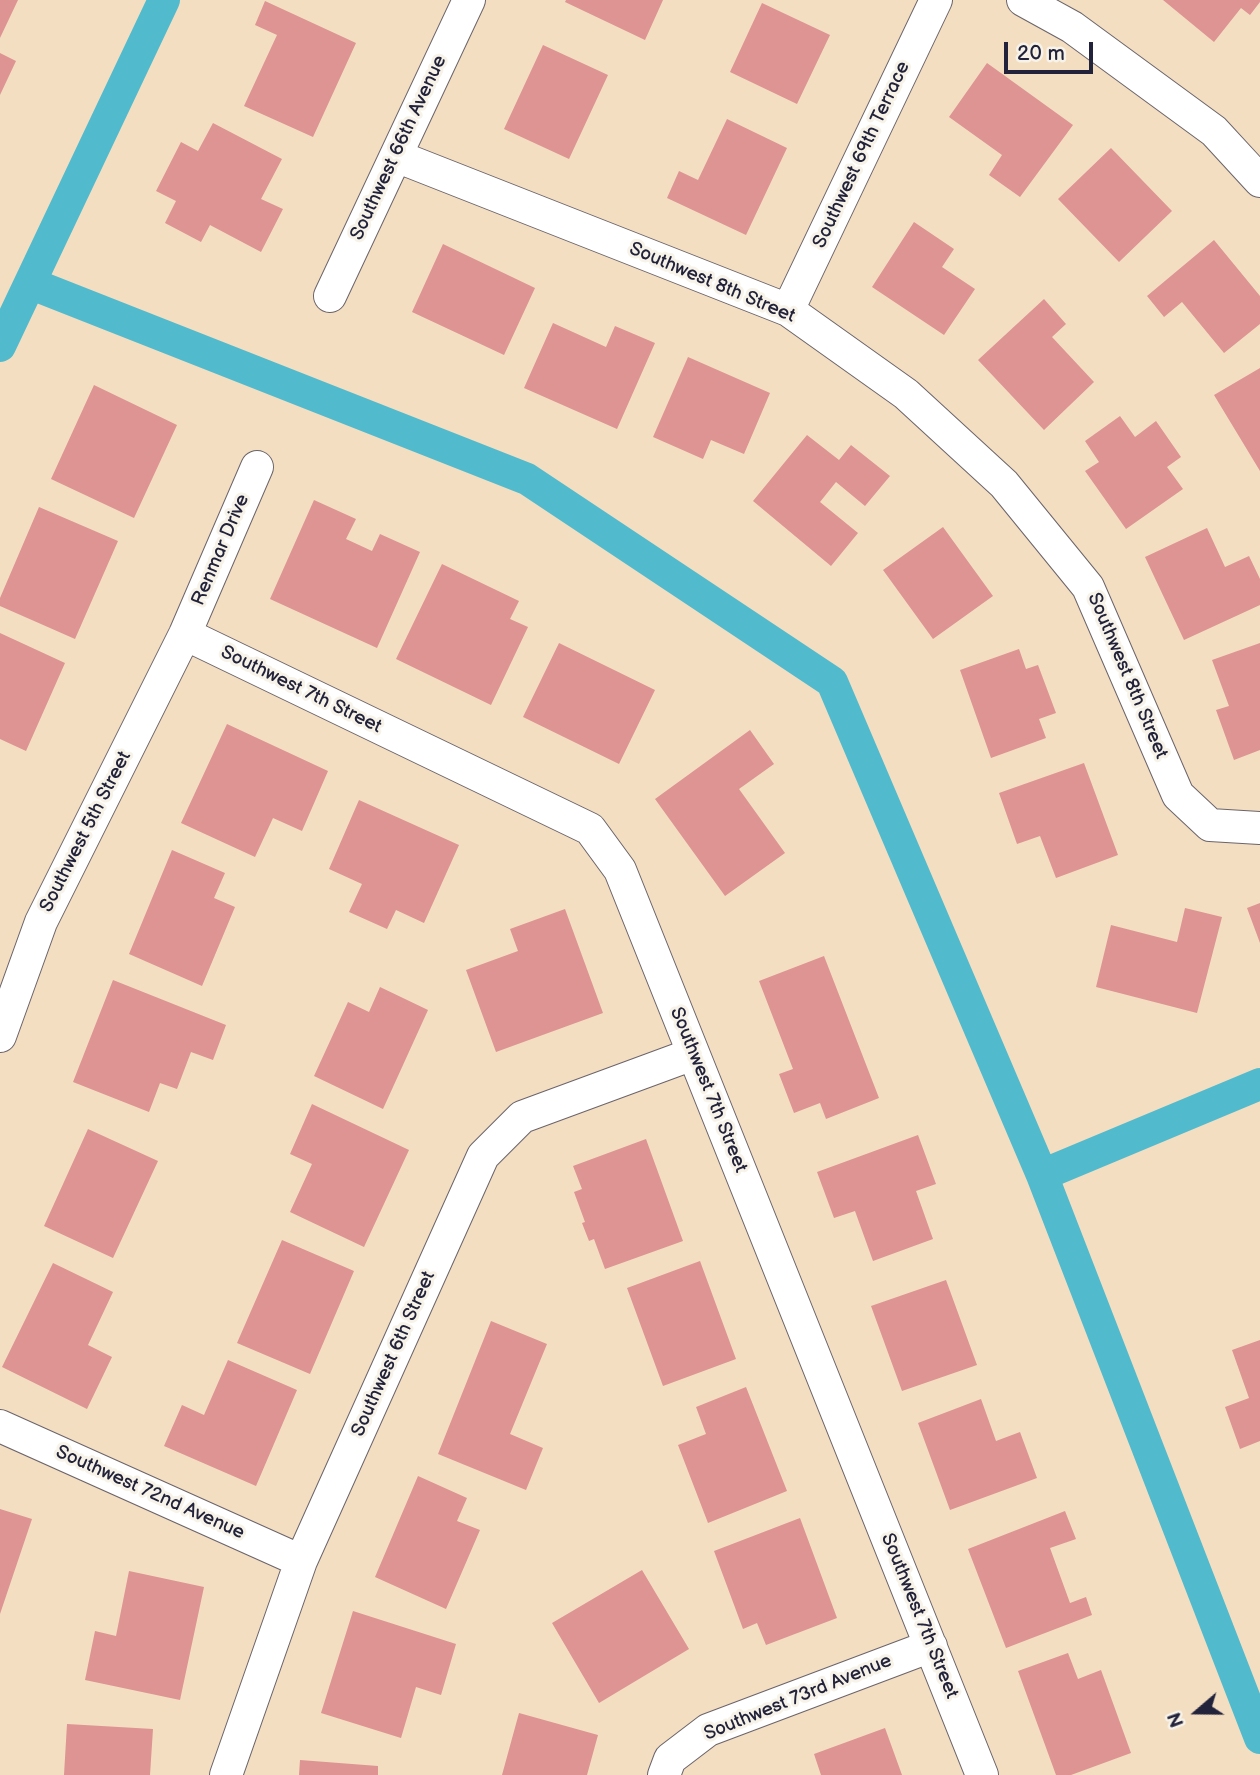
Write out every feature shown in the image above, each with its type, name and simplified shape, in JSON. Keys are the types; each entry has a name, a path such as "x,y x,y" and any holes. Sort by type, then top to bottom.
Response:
{"street":[{"name":"Southwest 66th Avenue","path":"330,296 469,0"},
{"name":"Southwest 69th Terrace","path":"788,310 936,0"},
{"path":"1023,0 1072,27 1214,131 1260,181"},
{"name":"Southwest 8th Street","path":"396,156 788,310 906,394 994,475 1088,587 1178,795 1210,825 1260,828"},
{"name":"Renmar Drive","path":"185,634 257,467"},
{"name":"Southwest 5th Street","path":"0,1036 41,922 185,634"},
{"name":"Southwest 7th Street","path":"185,634 590,829 620,870 982,1775"},
{"name":"Southwest 6th Street","path":"226,1775 301,1561 483,1156 522,1117 693,1054"},
{"name":"Southwest 72nd Avenue","path":"0,1426 301,1561"},
{"name":"Southwest 73rd Avenue","path":"667,1767 708,1730 931,1646"}],"building":[{"path":"0,0 18,0 0,38"},
{"path":"663,0 645,40 565,2"},
{"path":"1163,0 1260,2 1250,15 1241,8 1214,42"},
{"path":"265,1 356,43 313,137 244,106 277,35 255,25"},
{"path":"762,3 830,35 797,104 730,72"},
{"path":"543,45 608,75 569,159 504,129"},
{"path":"0,53 16,61 0,95"},
{"path":"987,63 1073,125 1020,197 989,175 1002,155 949,117"},
{"path":"727,119 787,148 746,235 667,198 679,171 698,180"},
{"path":"213,123 282,159 261,199 283,209 261,252 210,225 201,242 165,223 176,201 156,191 181,142 198,151"},
{"path":"1111,148 1172,211 1119,262 1058,199"},
{"path":"914,222 954,249 942,267 975,289 944,335 872,287"},
{"path":"1214,240 1260,296 1260,324 1224,353 1182,302 1164,317 1147,296"},
{"path":"443,244 535,288 504,355 412,312"},
{"path":"1044,299 1066,324 1052,337 1094,382 1044,430 978,360"},
{"path":"553,323 606,347 615,326 655,343 617,429 524,388"},
{"path":"688,357 770,393 744,454 711,440 703,459 653,437"},
{"path":"1260,368 1260,471 1214,395"},
{"path":"94,385 177,425 134,518 51,479"},
{"path":"1120,416 1135,437 1156,421 1181,457 1167,467 1183,489 1126,529 1085,471 1099,462 1085,441"},
{"path":"807,435 839,460 851,445 890,476 865,506 836,482 820,502 858,533 831,566 753,501"},
{"path":"314,500 356,519 346,539 372,551 380,534 420,552 377,648 270,599"},
{"path":"39,507 118,541 75,639 0,606 0,598"},
{"path":"943,527 993,596 933,639 883,570"},
{"path":"1207,528 1225,567 1249,556 1260,579 1260,605 1184,640 1145,557"},
{"path":"442,564 519,601 510,619 528,627 491,705 396,659"},
{"path":"0,633 65,663 26,751 0,739"},
{"path":"559,643 655,690 619,764 523,717"},
{"path":"1260,643 1260,750 1234,760 1216,710 1229,706 1212,660"},
{"path":"1019,649 1026,669 1038,665 1056,713 1039,719 1046,738 991,758 960,670"},
{"path":"227,724 328,771 302,831 273,818 255,857 181,823"},
{"path":"750,730 774,764 739,789 785,853 725,896 655,799"},
{"path":"1084,763 1118,855 1056,878 1040,836 1017,844 999,793"},
{"path":"359,800 459,845 424,923 396,910 387,929 349,912 362,884 329,869"},
{"path":"172,850 225,873 214,898 235,907 202,986 129,954"},
{"path":"1260,903 1260,943 1247,908"},
{"path":"1185,908 1222,917 1197,1013 1096,987 1111,925 1177,942"},
{"path":"565,909 603,1013 496,1052 466,970 518,951 510,929"},
{"path":"824,956 879,1098 826,1119 820,1103 794,1113 779,1074 793,1069 759,981"},
{"path":"113,980 226,1025 213,1060 191,1052 177,1089 160,1083 149,1112 73,1082"},
{"path":"380,987 428,1010 383,1109 314,1076 348,1002 369,1012"},
{"path":"312,1104 409,1150 364,1247 290,1212 312,1164 290,1154"},
{"path":"88,1129 158,1161 113,1258 44,1226"},
{"path":"918,1135 936,1184 916,1191 933,1239 873,1261 855,1211 834,1218 817,1172"},
{"path":"646,1139 683,1241 605,1269 594,1239 589,1241 582,1223 585,1222 574,1192 582,1189 573,1166"},
{"path":"282,1240 354,1271 310,1374 237,1343"},
{"path":"700,1261 736,1359 663,1386 627,1288"},
{"path":"53,1263 113,1292 88,1345 112,1357 87,1409 2,1367"},
{"path":"946,1280 977,1365 902,1391 871,1306"},
{"path":"491,1321 547,1344 510,1434 543,1448 526,1490 438,1454"},
{"path":"1260,1340 1260,1441 1240,1449 1225,1407 1249,1398 1232,1350"},
{"path":"228,1360 297,1390 256,1486 164,1446 182,1405 204,1415"},
{"path":"746,1387 787,1491 708,1523 678,1445 706,1434 696,1407"},
{"path":"981,1399 996,1441 1020,1432 1037,1478 950,1510 918,1423"},
{"path":"418,1476 467,1498 457,1521 480,1530 446,1609 375,1577"},
{"path":"0,1509 32,1519 0,1614"},
{"path":"1065,1511 1076,1539 1050,1548 1070,1603 1086,1597 1092,1615 1006,1648 968,1549"},
{"path":"800,1518 837,1618 766,1645 757,1623 743,1629 714,1551"},
{"path":"642,1570 689,1649 599,1703 552,1623"},
{"path":"129,1571 204,1587 180,1700 85,1680 95,1631 116,1636"},
{"path":"353,1611 456,1644 441,1695 416,1687 401,1738 321,1713"},
{"path":"1068,1653 1078,1679 1101,1670 1131,1753 1071,1775 1056,1775 1018,1671"},
{"path":"519,1713 598,1735 587,1775 502,1775"},
{"path":"67,1724 153,1729 150,1775 64,1775"},
{"path":"885,1728 902,1775 821,1775 814,1754"},
{"path":"300,1760 378,1766 378,1775 299,1775"}],"waterway":[{"path":"0,346 164,0"},
{"path":"32,284 527,479 832,682 1042,1175 1260,1084"},
{"path":"1042,1175 1260,1738"}]}
